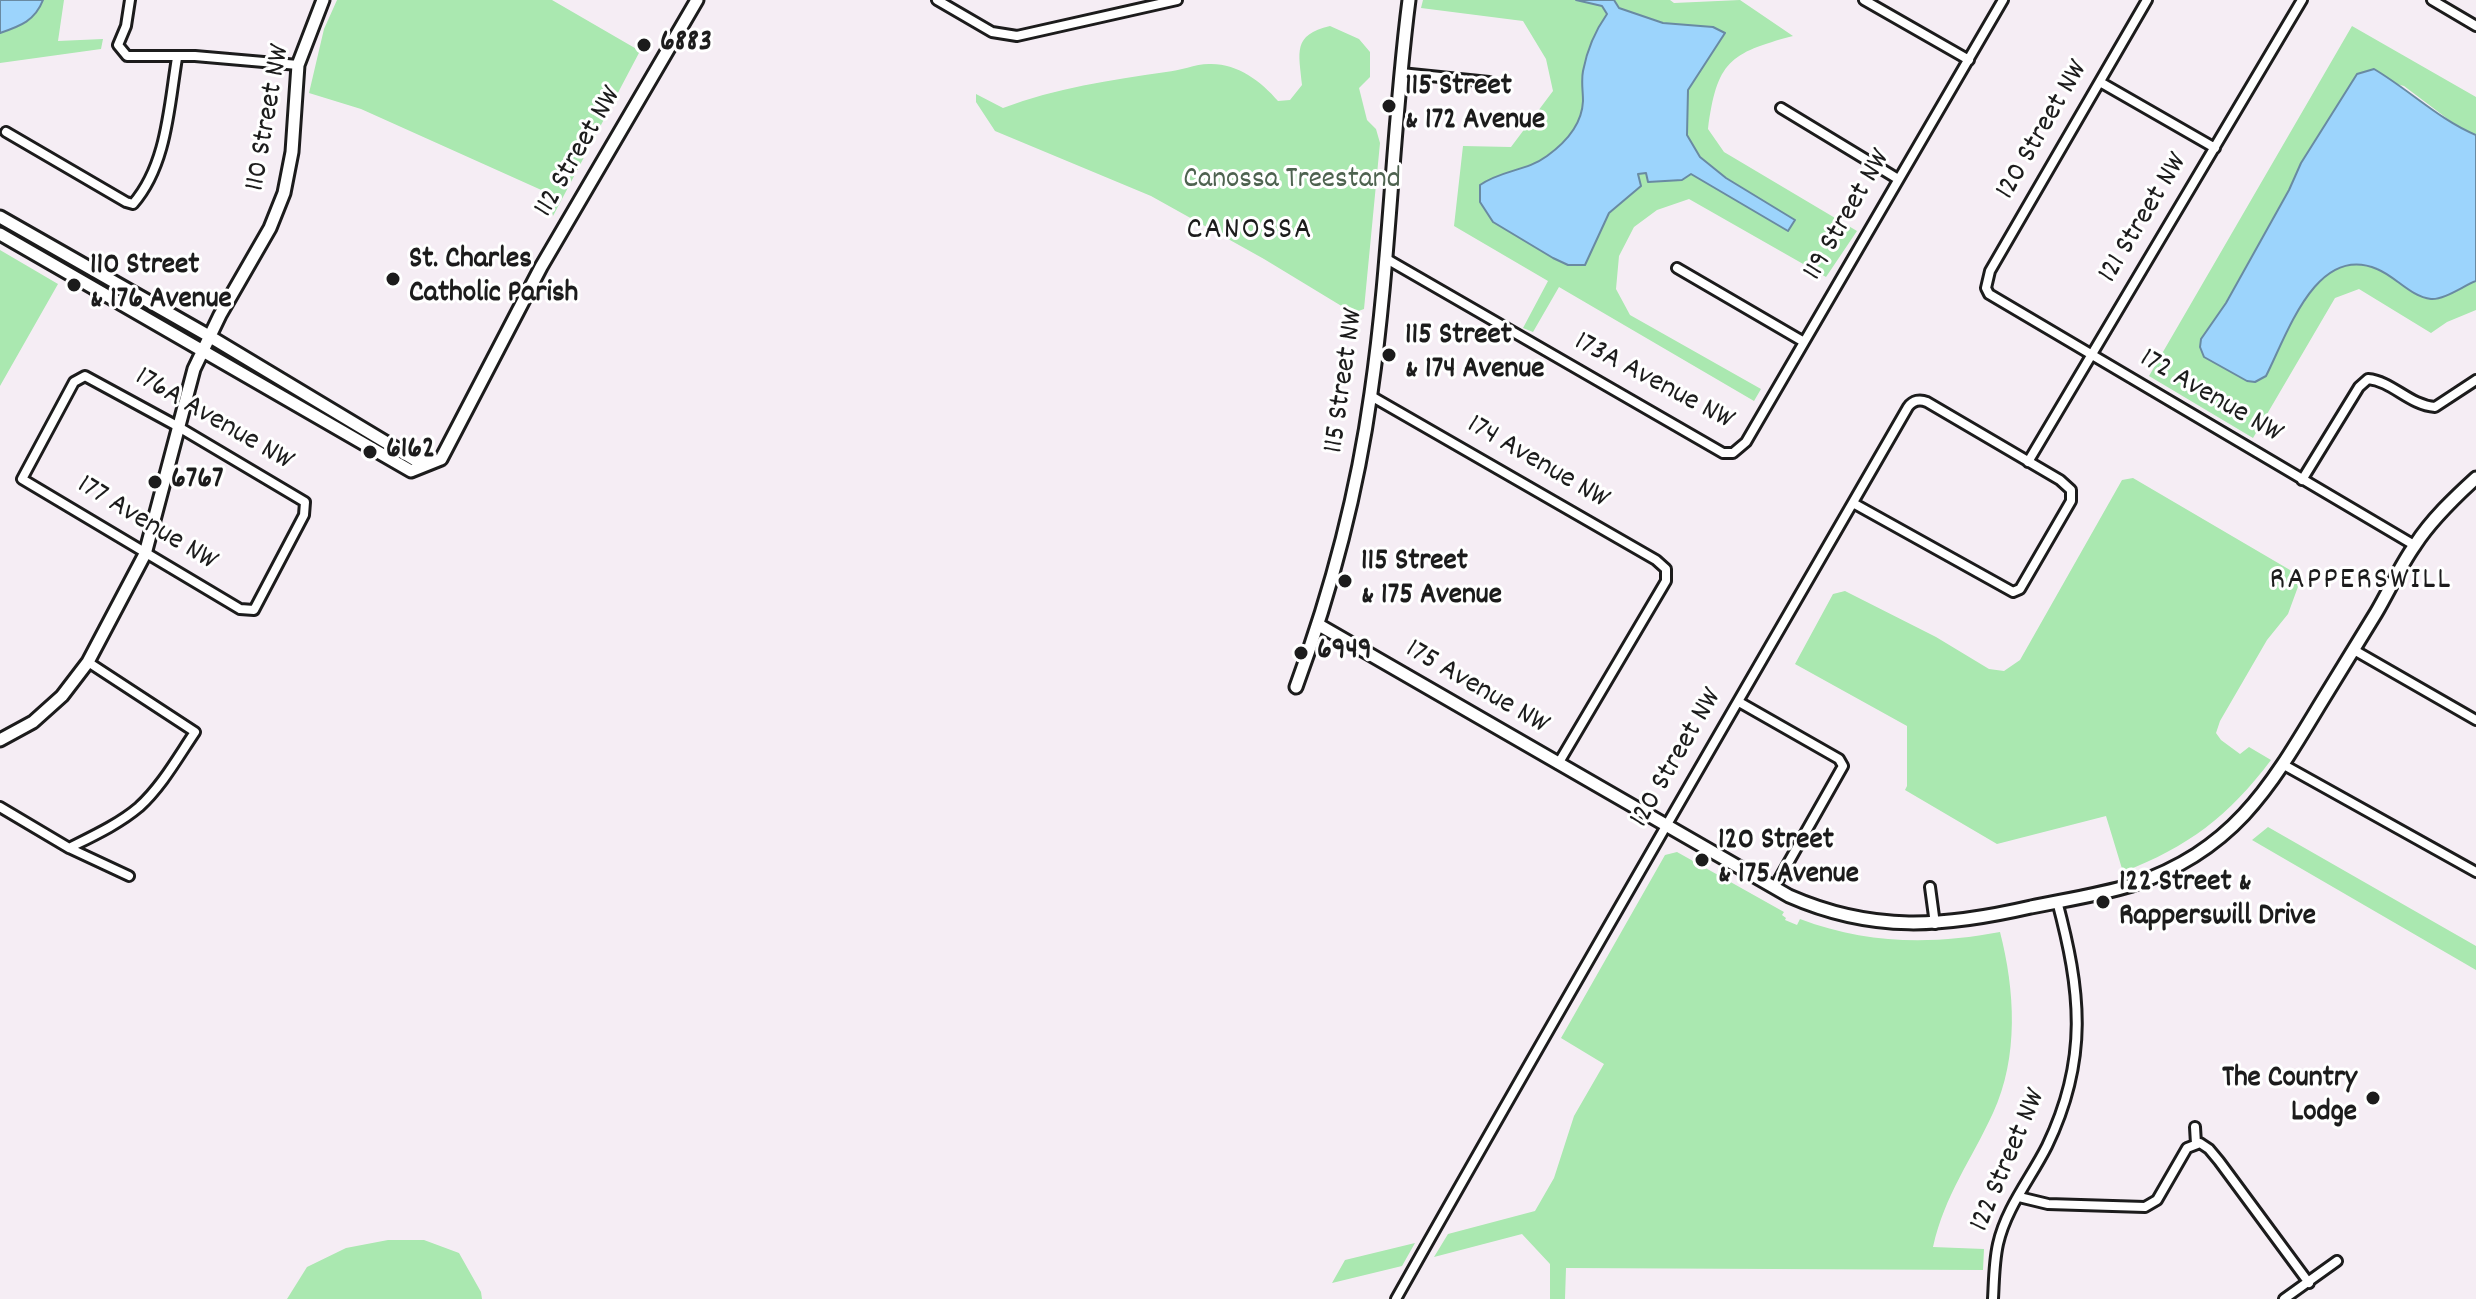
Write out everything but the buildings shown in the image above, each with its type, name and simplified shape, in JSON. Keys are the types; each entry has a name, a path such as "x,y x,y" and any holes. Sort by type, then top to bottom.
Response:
{"street":[{"path":"130,0 126,26 118,45 127,56 195,56 298,65"},
{"name":"110 Street NW","path":"0,740 33,722 62,696 88,662 145,554 177,426 202,350 270,228 284,193 292,152 298,65 323,0"},
{"name":"112 Street NW","path":"441,459 538,272 697,0"},
{"path":"937,0 992,32 1017,36 1171,1"},
{"path":"953,10 959,0"},
{"name":"115 Street NW","path":"1296,687 1319,625 1355,490 1371,396 1409,0"},
{"path":"1864,0 1969,60"},
{"name":"119 Street NW","path":"1733,453 1746,442 2003,0"},
{"name":"120 Street NW","path":"1986,288 1990,271 2147,0"},
{"name":"121 Street NW","path":"2028,462 2302,0"},
{"path":"2432,0 2476,26"},
{"path":"6,132 133,204 142,193 162,145 177,58"},
{"path":"1401,73 1489,82"},
{"path":"2100,82 2215,148"},
{"path":"1781,108 1898,179"},
{"path":"0,217 209,336 417,461 441,459"},
{"path":"0,234 411,471 441,459"},
{"name":"173A Avenue NW","path":"1385,258 1710,446 1723,453 1733,453"},
{"path":"1677,268 1804,342"},
{"name":"172 Avenue NW","path":"1986,288 1995,299 2414,545"},
{"name":"176A Avenue NW","path":"22,479 74,382 85,376 177,426 305,502 304,515 254,610 246,609"},
{"path":"2302,480 2359,387 2368,379 2379,381 2420,404 2435,407 2476,380"},
{"name":"174 Avenue NW","path":"1371,396 1656,560 1666,569 1666,581 1558,764"},
{"name":"120 Street NW","path":"1396,1299 1910,404 1918,400 1927,402 2028,462"},
{"path":"1853,503 2013,592 2020,589 2069,505 2071,490 2028,462"},
{"name":"175 Avenue NW","path":"1319,625 1774,888 1843,916 1887,923 1935,924 1990,916 2132,885 2201,851 2251,809 2284,765 2414,545 2476,478"},
{"name":"177 Avenue NW","path":"22,479 145,554 240,609 246,609"},
{"path":"2354,650 2476,720"},
{"path":"69,848 108,828 139,807 166,776 195,732 88,662"},
{"path":"1739,702 1839,759 1843,766 1774,888"},
{"path":"2284,765 2476,872"},
{"path":"0,807 69,848 129,876"},
{"path":"1930,887 1935,924"},
{"name":"122 Street NW","path":"1993,1299 1998,1243 2057,1123 2074,1058 2077,1018 2075,978 2057,901"},
{"path":"2195,1127 2196,1144"},
{"path":"2019,1197 2048,1204 2145,1207 2157,1200 2187,1148 2196,1144 2209,1149 2214,1155 2309,1283"},
{"path":"1484,1146 1494,1152"},
{"path":"2284,1299 2337,1261"}],"green space":[{"path":"0,0 64,0 58,41 103,39 101,49 0,63"},
{"path":"337,0 552,0 640,51 553,216 548,193 361,109 309,93 324,29"},
{"path":"1423,0 1670,0 1674,3 1740,0 1793,36 1754,48 1730,64 1716,89 1708,129 1724,152 1857,231 1826,277 1689,199 1657,210 1634,227 1619,256 1616,289 1630,315 1761,389 1754,401 1559,287 1533,332 1523,328 1548,281 1454,226 1463,146 1511,147 1553,91 1546,59 1523,21 1421,8"},
{"name":"Canossa Treestand","path":"1330,26 1359,39 1370,52 1370,77 1359,88 1367,120 1376,129 1380,143 1364,309 1353,313 1151,196 995,131 976,102 976,94 1003,108 1083,86 1209,64 1239,70 1256,80 1278,101 1290,100 1302,85 1300,54 1304,40 1309,34"},
{"path":"2352,26 2476,97 2476,135 2461,129 2404,86 2357,74 2301,163 2226,303 2201,339 2255,382 2266,376 2306,297 2337,269 2356,264 2377,269 2417,294 2431,299 2448,295 2476,281 2476,310 2447,322 2431,333 2359,289 2335,298 2253,438 2149,376"},
{"path":"0,250 58,284 0,386"},
{"path":"2133,478 2290,570 2299,584 2288,614 2267,640 2216,733 2240,754 2249,747 2271,760 2239,798 2206,828 2168,852 2123,872 2106,816 1997,844 1905,790 1907,726 1795,664 1833,594 1845,591 1936,637 1989,669 2004,671 2020,660 2122,480"},
{"path":"2268,827 2476,946 2476,970 2252,840"},
{"path":"1677,852 1784,912 1785,920 1797,925 1800,919 1849,933 1899,940 1949,939 2000,932 2011,1000 2011,1046 2007,1069 1993,1113 1944,1210 1933,1247 1984,1249 1983,1270 1566,1268 1565,1299 1550,1299 1550,1264 1522,1234 1434,1257 1448,1234 1535,1211 1554,1178 1574,1116 1604,1064 1561,1038 1665,855"},
{"path":"388,1240 424,1240 459,1253 482,1299 287,1299 307,1267 346,1248"},
{"path":"1415,1243 1402,1266 1332,1283 1345,1260"}],"water":[{"path":"0,0 43,0 31,18 0,33"},
{"path":"1576,0 1614,0 1619,8 1663,23 1713,27 1725,33 1688,90 1687,135 1700,157 1726,178 1795,220 1788,231 1691,174 1682,180 1648,182 1646,173 1638,174 1641,186 1609,213 1585,265 1568,265 1553,258 1493,222 1480,202 1480,185 1547,156 1576,126 1582,110 1585,63 1595,34 1607,14 1602,6"},
{"path":"2374,69 2450,122 2476,135 2476,281 2448,295 2431,299 2417,294 2377,269 2356,264 2337,269 2306,297 2266,376 2255,382 2247,381 2204,357 2201,339 2226,303 2301,163 2357,74"}],"place":[{"name":"6883","path":"644,45"},
{"name":"115 Street & 172 Avenue","path":"1389,106"},
{"name":"St. Charles Catholic Parish","path":"393,279"},
{"name":"110 Street & 176 Avenue","path":"74,285"},
{"name":"115 Street & 174 Avenue","path":"1389,355"},
{"name":"6162","path":"370,452"},
{"name":"6767","path":"155,482"},
{"name":"115 Street & 175 Avenue","path":"1345,581"},
{"name":"6949","path":"1301,653"},
{"name":"120 Street & 175 Avenue","path":"1702,860"},
{"name":"122 Street & Rapperswill Drive","path":"2103,902"},
{"name":"The Country Lodge","path":"2373,1098"}],"district":[{"name":"CANOSSA","path":"1250,233"},
{"name":"RAPPERSWILL","path":"2361,583"}]}
